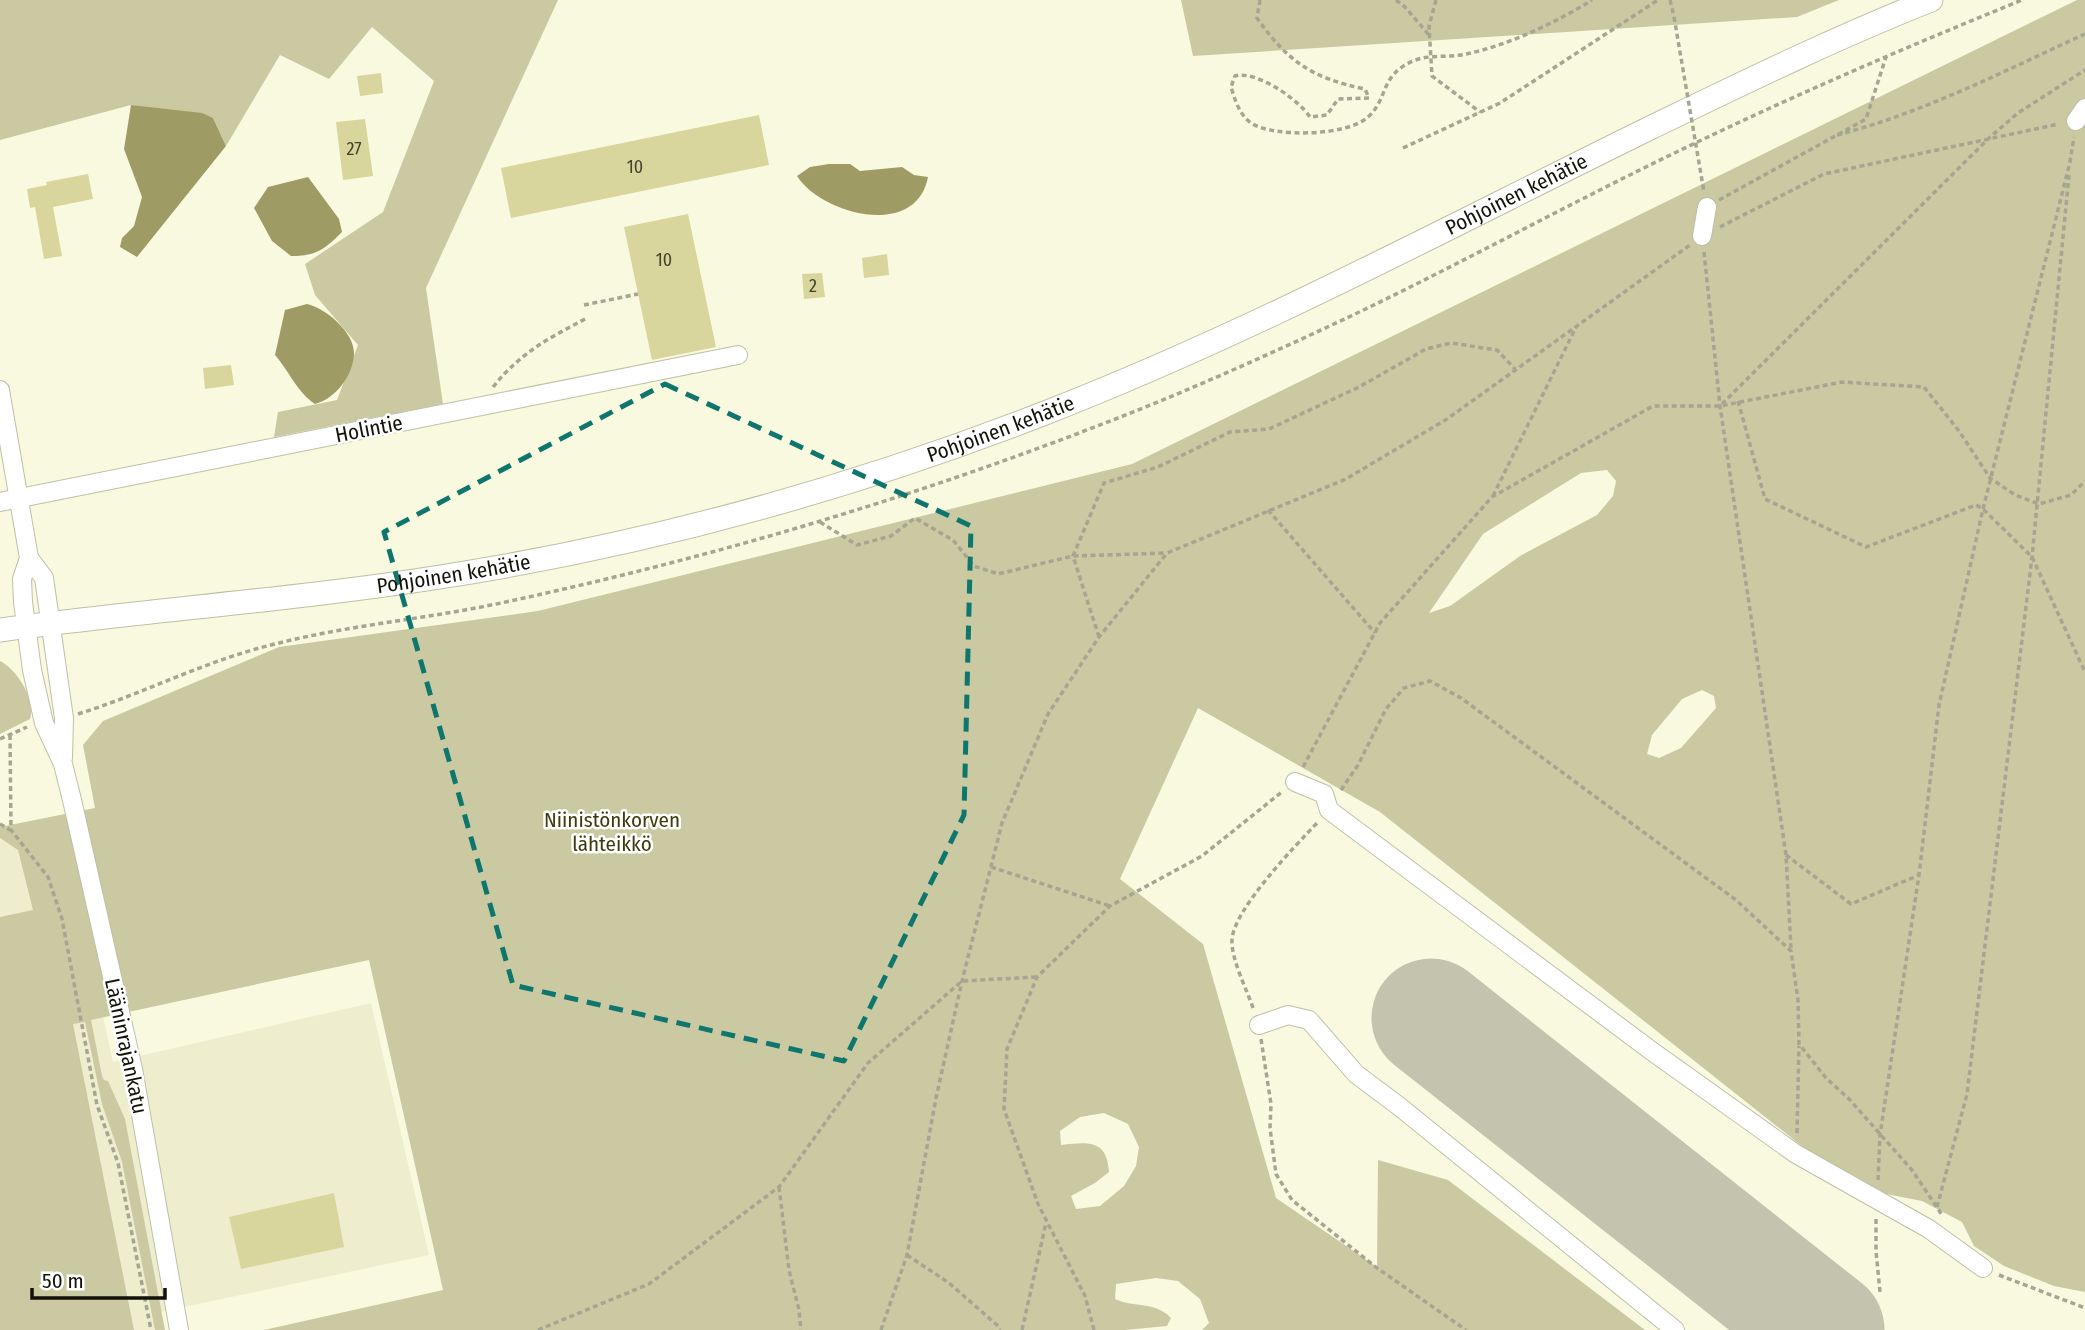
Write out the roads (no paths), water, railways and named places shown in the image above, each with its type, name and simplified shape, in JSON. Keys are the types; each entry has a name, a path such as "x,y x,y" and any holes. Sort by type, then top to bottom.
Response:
{"main road":[{"name":"Pohjoinen kehätie","path":"0,631 331,592 546,559 748,511 952,447 1178,358 1322,291 1779,65 1931,0"}],"street":[{"path":"1702,236 1705,199"},
{"name":"Holintie","path":"0,502 737,355"},
{"path":"0,390 29,558"},
{"name":"Lääninrajankatu","path":"29,558 44,578 64,718 63,764"},
{"name":"Lääninrajankatu","path":"29,558 22,579 25,627 44,723 63,764 133,1069 179,1330"},
{"path":"1295,782 1324,794 1329,810 1653,1052 1796,1154 1877,1198 1937,1224 1983,1268"},
{"path":"1258,1026 1288,1015 1309,1020 1356,1074 1411,1115 1675,1330"}],"park label":[{"name":"Niinistönkorven lähteikkö","path":"612,832"}]}
